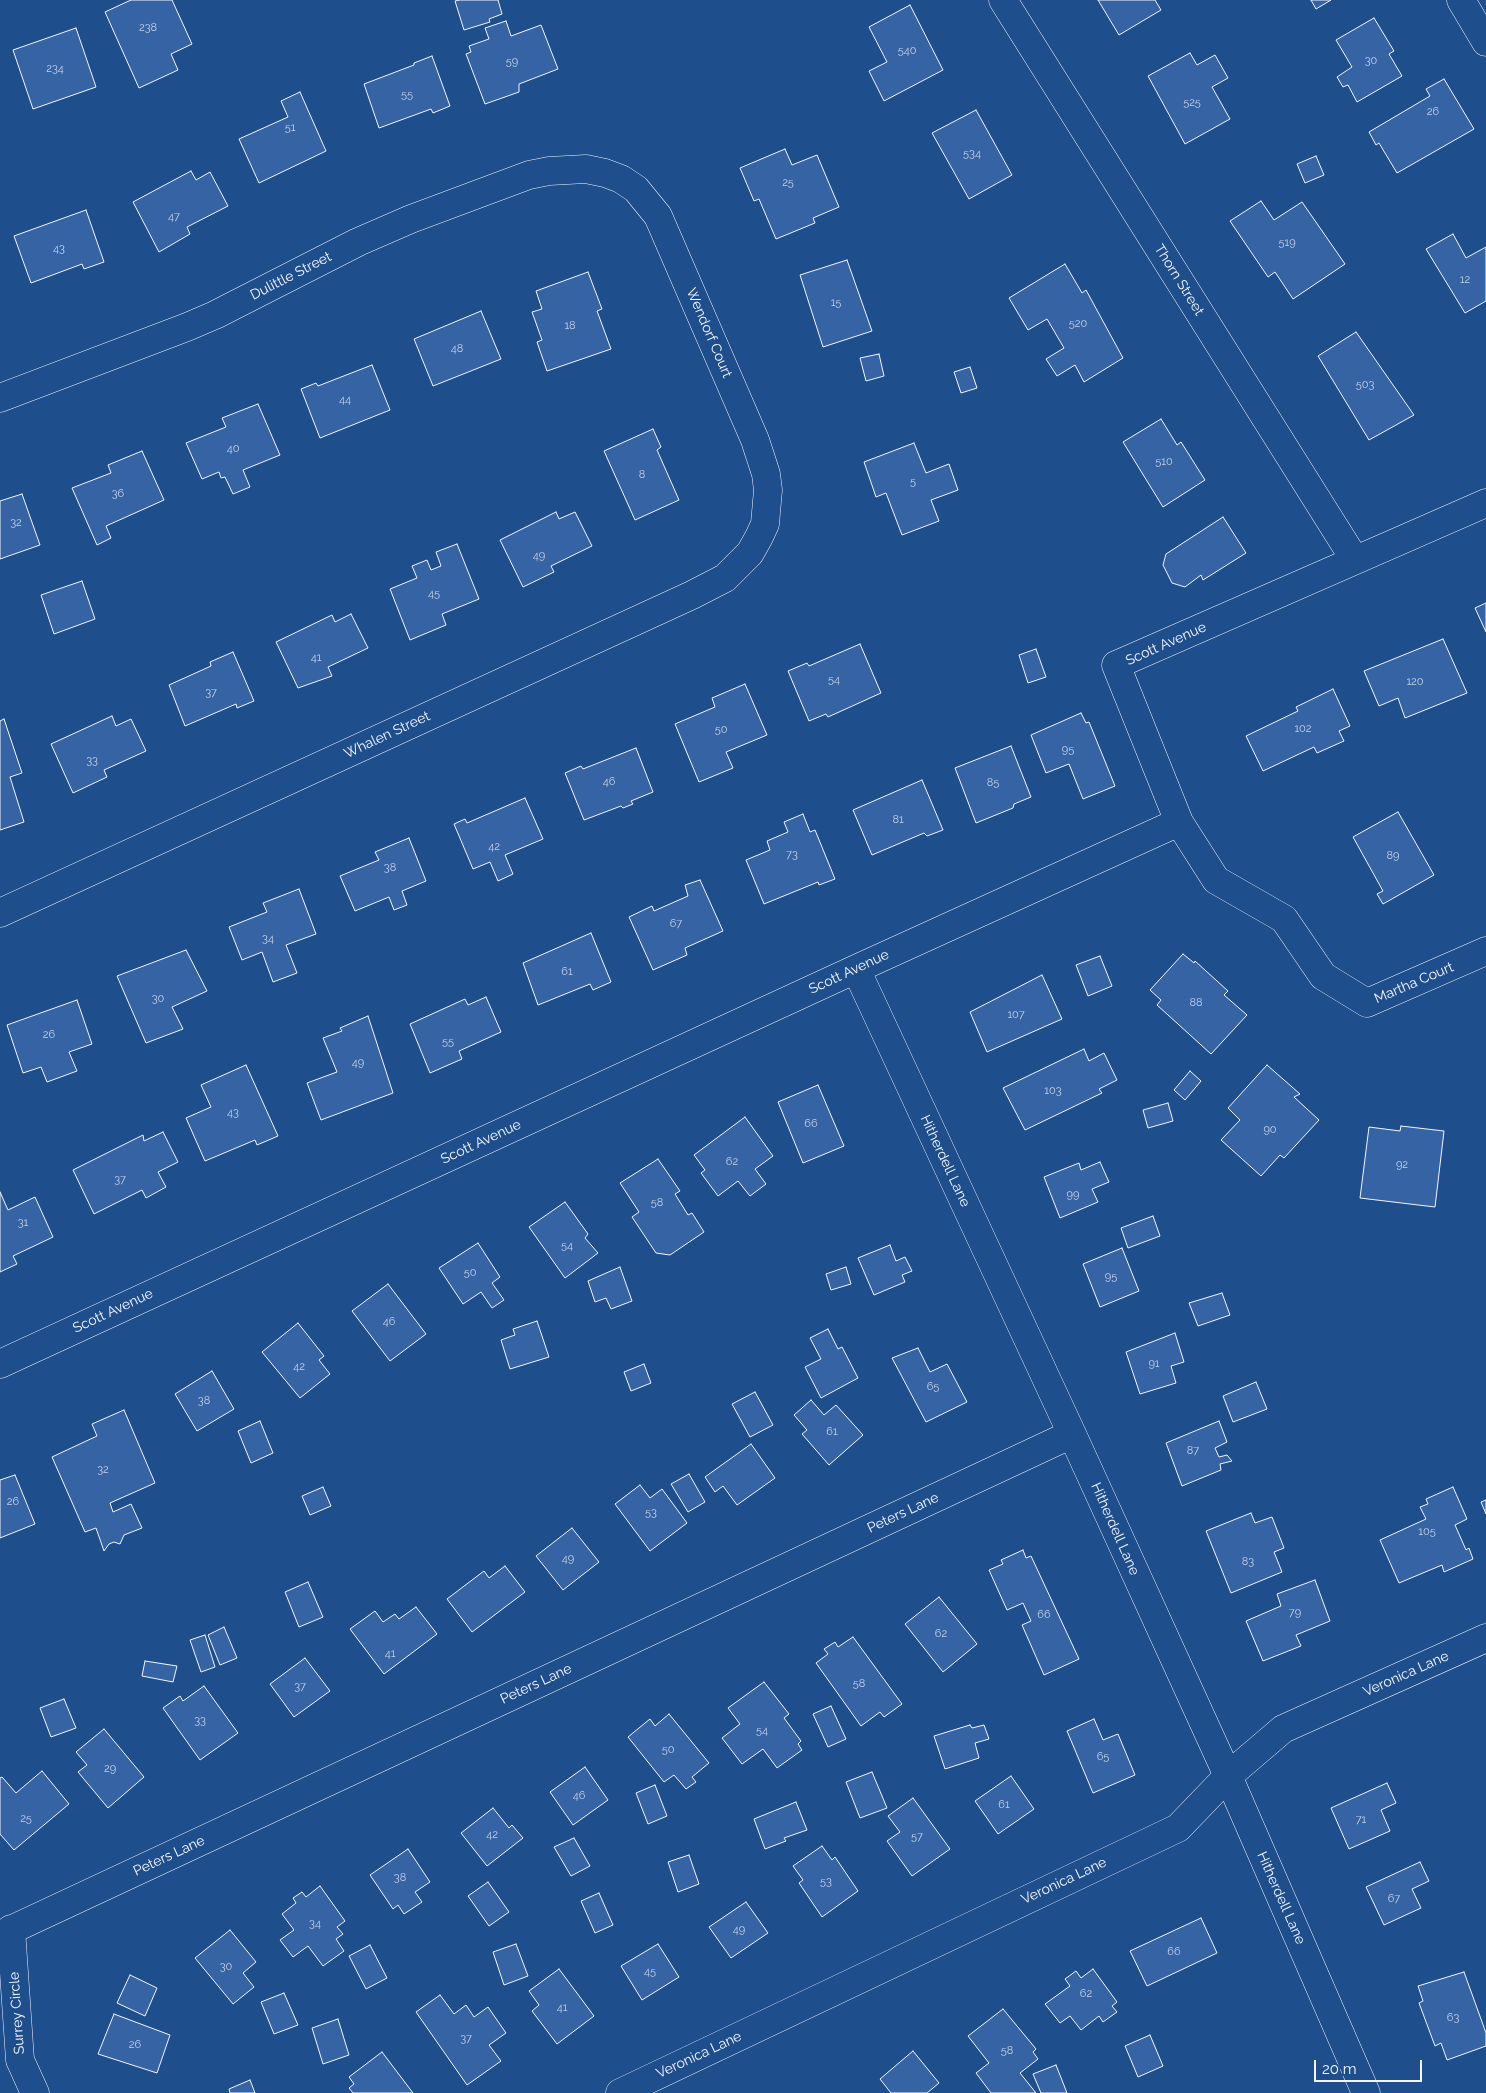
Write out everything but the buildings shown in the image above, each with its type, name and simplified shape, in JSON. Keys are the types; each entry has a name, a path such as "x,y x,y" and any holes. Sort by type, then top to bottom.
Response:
{"street":[{"name":"Thorn Street","path":"1003,0 1355,560"},
{"path":"1460,0 1486,42"},
{"name":"Dulittle Street","path":"0,398 196,323 358,242 411,219 530,176 548,171 586,169"},
{"name":"Wendorf Court","path":"586,169 621,179 636,190 658,216 762,458 768,490 765,524 759,537"},
{"name":"Scott Avenue","path":"0,1364 1178,822 1116,666 1486,503"},
{"name":"Whalen Street","path":"0,913 692,595 725,578 738,567 750,553 759,537"},
{"name":"Martha Court","path":"1178,822 1216,880 1284,919 1323,976 1367,1003 1486,951"},
{"name":"Hitherdell Lane","path":"856,969 1228,1776 1366,2093"},
{"name":"Peters Lane","path":"6,1932 1072,1434"},
{"name":"Veronica Lane","path":"620,2093 1178,1828 1228,1776 1283,1729 1486,1638"},
{"name":"Surrey Circle","path":"6,1932 20,2060 35,2093"}]}
